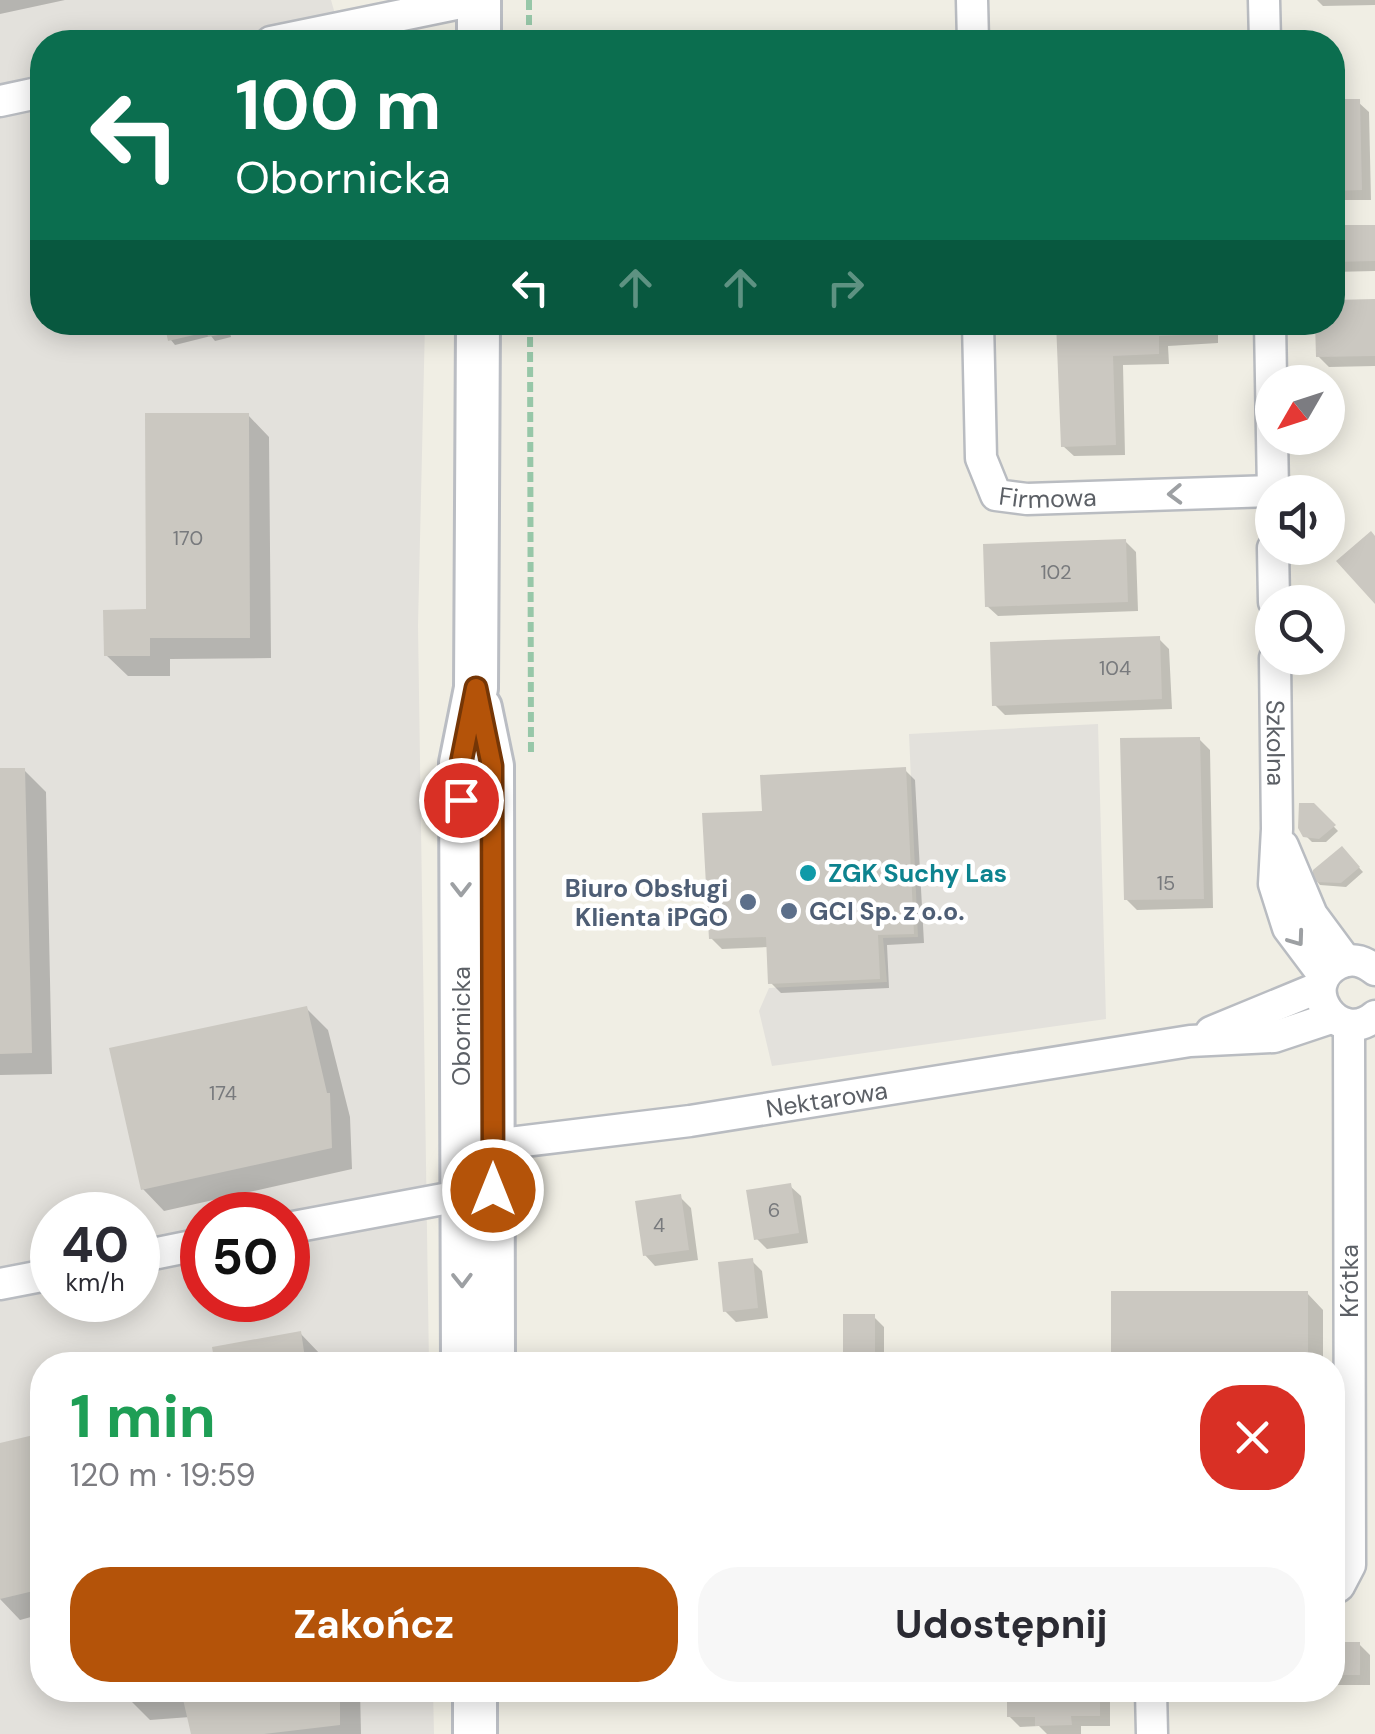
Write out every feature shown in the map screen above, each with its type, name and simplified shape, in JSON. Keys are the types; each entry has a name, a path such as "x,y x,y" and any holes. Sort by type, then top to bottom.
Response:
{"main road":[{"path":"477,0 478,30"},
{"name":"Obornicka","path":"464,1352 477,1146 461,763 476,688 478,335"},
{"name":"Obornicka","path":"477,1193 492,1352"},
{"path":"474,1702 475,1734"}],"street":[{"path":"330,30 477,0"},
{"path":"972,0 973,30"},
{"path":"1264,0 1265,30"},
{"path":"0,102 30,95"},
{"name":"Firmowa","path":"978,335 981,458 996,495 1027,498 1255,492"},
{"path":"1270,335 1273,475"},
{"name":"Szkolna","path":"1275,675 1278,828 1274,884 1288,928 1350,967"},
{"name":"Nektarowa","path":"1190,1041 1350,967"},
{"name":"Krótka","path":"1345,1575 1350,1566 1360,1020 1322,1004 1350,967"},
{"name":"Nektarowa","path":"477,1146 690,1121 1190,1041 1274,1037 1360,1020"},
{"path":"310,1224 477,1193"},
{"path":"0,1284 30,1278"},
{"path":"1151,1702 1152,1734"}],"path":[{"path":"529,0 529,30"},
{"path":"530,335 531,772"}],"shaded area":[{"path":"0,0 331,0 340,30 30,30 30,335 425,335 418,626 429,1352 30,1352 30,1702 433,1702 434,1734 0,1734"},
{"path":"1098,724 1106,1019 772,1066 759,1011 769,988 887,982 883,938 918,937 909,734"}],"building":[{"path":"1345,99 1360,99 1362,190 1345,191"},
{"path":"1345,225 1375,225 1375,261 1345,262"},
{"path":"1375,299 1375,356 1316,357 1315,335 1345,335 1345,300"},
{"path":"167,335 194,335 168,341"},
{"path":"1057,335 1184,335 1159,336 1159,354 1113,356 1116,445 1061,447"},
{"path":"145,413 249,413 250,638 150,638 150,656 104,656 103,610 146,609"},
{"path":"1371,531 1375,536 1375,604 1340,565 1345,565 1345,553"},
{"path":"1126,539 1128,602 985,607 983,544"},
{"path":"1160,636 1162,699 992,706 990,642"},
{"path":"1200,737 1204,899 1124,900 1120,738"},
{"name":"ZGK Suchy Las","path":"906,767 914,934 878,935 880,979 768,984 766,937 709,939 702,813 762,811 760,775"},
{"path":"0,768 25,768 32,1053 0,1054"},
{"path":"1299,803 1314,803 1336,825 1319,839 1303,837 1298,828"},
{"path":"1342,846 1360,867 1341,883 1313,882 1313,870"},
{"path":"307,1006 330,1093 332,1148 141,1190 109,1048"},
{"path":"791,1183 799,1233 754,1240 746,1190"},
{"path":"681,1194 689,1250 643,1256 635,1201"},
{"path":"753,1258 758,1308 723,1312 718,1262"},
{"path":"1111,1291 1308,1291 1308,1352 1111,1352"},
{"path":"843,1314 875,1314 875,1352 843,1352"},
{"path":"301,1331 304,1352 213,1352 212,1347"},
{"path":"30,1436 30,1592 0,1599 0,1443"},
{"path":"1345,1642 1360,1642 1360,1675 1345,1675"},
{"path":"184,1702 340,1702 340,1725 264,1734 191,1734"},
{"path":"1007,1702 1100,1702 1100,1716 1071,1716 1072,1725 1035,1726 1035,1717 1007,1717"}],"place":[{"name":"ZGK Suchy Las","path":"808,873"},
{"name":"Biuro Obsługi Klienta iPGO","path":"748,902"},
{"name":"GCI Sp. z o.o.","path":"789,911"}],"route":[{"path":"461,800 461,763 476,688 492,766 493,1190"}]}
